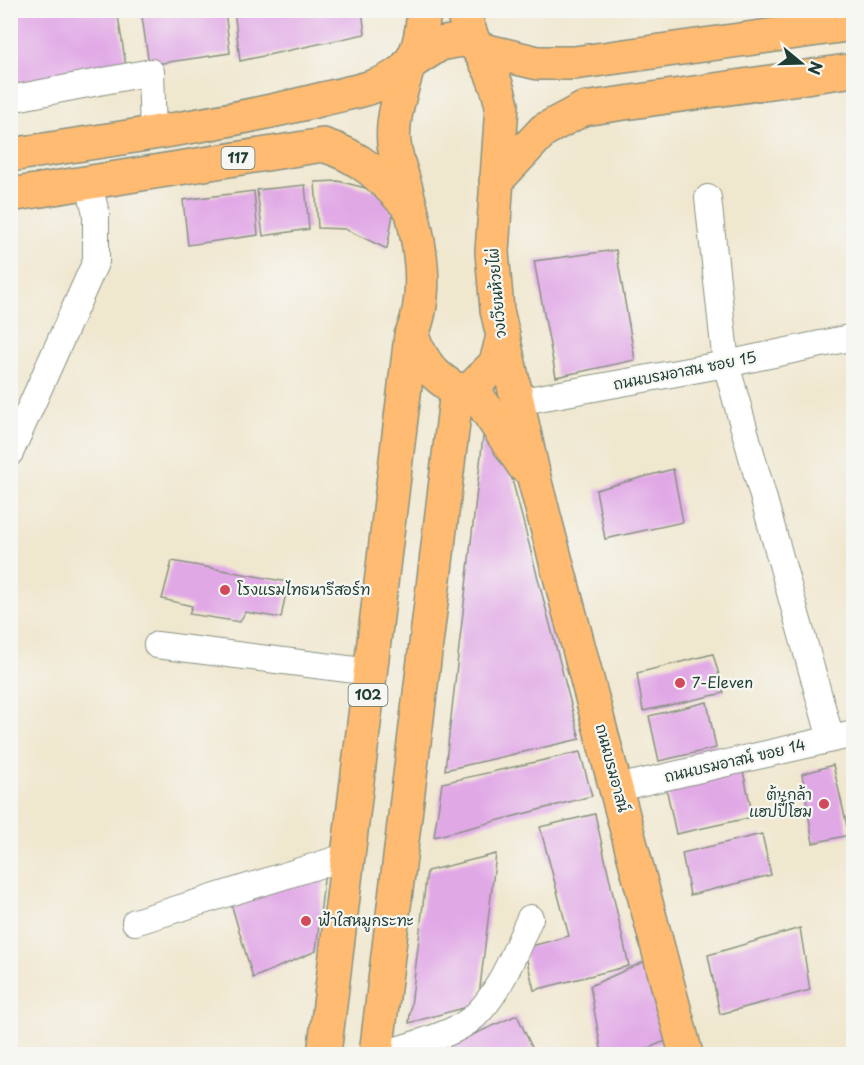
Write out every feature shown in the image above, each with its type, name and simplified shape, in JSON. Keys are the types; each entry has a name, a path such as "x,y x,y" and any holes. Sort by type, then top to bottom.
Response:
{"main road":[{"path":"376,1054 465,389 438,379 426,367 411,336 417,322 422,275 411,209 394,145 397,106 409,64 421,42 424,10"},
{"name":"วงเวียนห้วยไผ่","path":"462,10 497,86 502,105 492,252 497,310 503,336 496,363 465,389"},
{"path":"10,155 262,114 376,86 398,75 409,64 440,44 461,40 538,63 574,63 854,24"},
{"path":"496,181 544,130 583,109 854,70"},
{"name":"117","path":"10,195 323,145 350,154 378,174 411,209"},
{"name":"102","path":"324,1054 411,336"},
{"name":"ถนนบรมอาสน์","path":"503,336 535,482 686,1054"},
{"name":"ถนนบรมอาสน์","path":"465,389 535,482"}],"street":[{"path":"10,99 151,72 153,133"},
{"path":"10,453 96,261 96,213 88,181"},
{"path":"708,198 726,364 842,737"},
{"name":"ถนนบรมอาสน ซอย 15","path":"517,402 726,364 854,337"},
{"path":"157,645 371,672"},
{"name":"ถนนบรมอาสน์ ฃอย 14","path":"617,788 842,737"},
{"path":"135,922 348,856"},
{"path":"383,1054 462,1026 480,1011 508,966 530,918"}],"building":[{"path":"10,10 117,10 127,72 10,91"},
{"path":"141,10 225,10 230,53 149,65"},
{"path":"234,10 362,10 365,34 240,61"},
{"path":"338,181 377,191 387,200 393,214 387,249 345,229 318,228 315,182"},
{"path":"305,185 309,229 263,236 257,190"},
{"path":"254,191 258,235 188,245 183,200"},
{"path":"616,250 635,360 556,377 534,261"},
{"path":"483,437 501,437 580,739 445,770"},
{"path":"673,469 683,522 605,539 596,490"},
{"name":"โรงแรมไทธนารีสอร์ท","path":"172,561 288,582 281,618 245,612 240,622 189,614 192,606 162,599"},
{"name":"7-Eleven","path":"713,654 724,693 643,711 637,673"},
{"path":"707,702 716,748 659,761 649,716"},
{"path":"580,752 592,796 434,837 442,783"},
{"name":"ต้นกล้า แฮปปี้โฮม","path":"833,765 849,835 813,843 802,774"},
{"path":"743,771 753,817 676,834 666,787"},
{"path":"595,814 629,966 534,990 524,948 569,936 540,827"},
{"path":"762,834 771,875 690,895 682,853"},
{"path":"496,854 478,1004 409,1023 427,871"},
{"path":"325,871 316,951 253,978 230,900"},
{"path":"800,928 810,990 720,1014 708,955"},
{"path":"648,960 668,1040 634,1054 602,1054 590,986"},
{"path":"517,1015 535,1054 430,1054"}],"place":[{"name":"โรงแรมไทธนารีสอร์ท","path":"225,590"},
{"name":"7-Eleven","path":"680,683"},
{"name":"ต้นกล้า แฮปปี้โฮม","path":"824,804"},
{"name":"ฟ้าใสหมูกระทะ","path":"306,921"}]}
